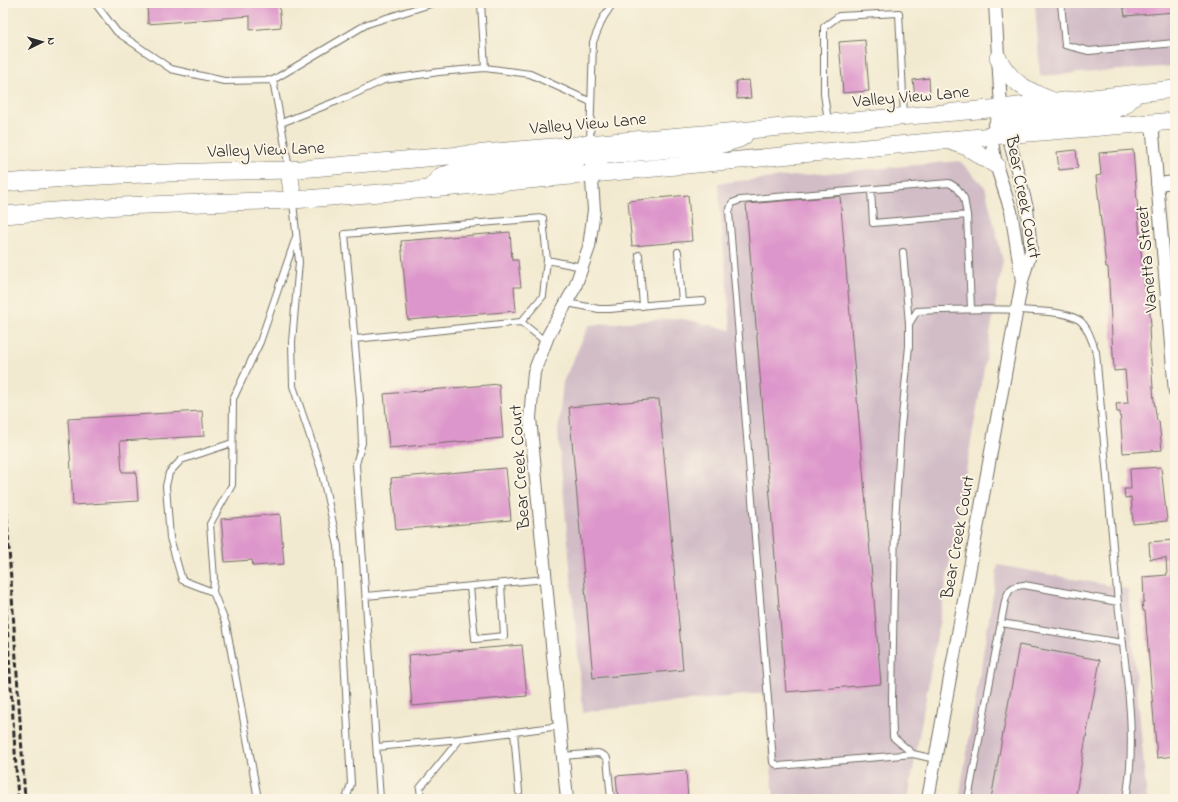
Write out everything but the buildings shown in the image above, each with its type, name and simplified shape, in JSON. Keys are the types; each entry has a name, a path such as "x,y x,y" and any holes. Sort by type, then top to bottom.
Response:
{"main road":[{"path":"998,58 1004,69 1013,79 1032,93 1055,102"},
{"name":"Valley View Lane","path":"3,216 120,206 293,200 429,189 991,136 1005,122 1055,102 1175,89"},
{"path":"1005,122 1024,118 1112,111 1125,105 1137,93"},
{"name":"Valley View Lane","path":"3,182 91,175 290,170 904,116 1005,122 1175,121"},
{"path":"592,174 596,159 606,155 720,145 739,139 754,129"},
{"path":"948,140 967,147 996,165"},
{"path":"429,189 441,176 459,171 575,160 584,156 590,143"},
{"path":"290,170 293,200"}],"street":[{"path":"995,3 998,58 1005,122"},
{"name":"Bear Creek Court","path":"1005,122 991,136 996,165 1011,211 1022,280"},
{"name":"Bear Creek Court","path":"928,799 1022,280 1031,251 1027,208 1005,122"},
{"name":"Vanetta Street","path":"1152,122 1175,392"},
{"name":"Bear Creek Court","path":"567,799 530,418 534,372 546,342 575,287 590,247 594,210 590,143"},
{"path":"1157,184 1175,182"}],"lane":[{"path":"95,3 117,32 171,69 224,81 273,80 367,24 434,3"},
{"path":"481,3 485,68"},
{"path":"590,143 593,42 602,18 613,3"},
{"path":"1061,3 1065,44 1089,52 1175,43"},
{"path":"828,123 824,94 824,27 839,16 899,13 904,116"},
{"path":"281,123 350,96 384,80 439,72 485,68 530,74 591,102"},
{"path":"273,80 290,170"},
{"path":"935,759 913,754 779,766 773,762 730,212 732,203 740,200 949,183 957,188 964,198 967,215 971,308"},
{"path":"871,190 873,223 967,215"},
{"path":"293,200 299,262 292,342 293,386 321,469 338,546 351,784 346,799"},
{"path":"380,799 356,464 362,443 360,400 345,234 543,218 547,260 542,296 521,322"},
{"path":"258,799 226,624 213,592 214,579 210,524 232,485 233,399 260,342 297,234"},
{"path":"678,252 682,302"},
{"path":"903,252 909,324 909,346 901,426 895,521 892,701 893,737 913,754"},
{"path":"639,255 643,306"},
{"path":"547,260 582,267"},
{"path":"567,303 599,309 610,309 703,301"},
{"path":"909,324 918,311 971,308 1017,310 1057,313 1079,320 1090,334 1096,352 1118,602 1130,706 1130,777 1126,799"},
{"path":"355,339 521,322 546,342"},
{"path":"213,592 182,580 170,538 166,486 169,473 181,460 232,443"},
{"path":"366,596 546,579"},
{"path":"470,586 474,639 482,639 504,636 501,584"},
{"path":"968,799 1005,601 1009,591 1016,586 1024,585 1118,602"},
{"path":"1001,623 1123,643"},
{"path":"376,747 460,739 560,726"},
{"path":"514,732 519,792"},
{"path":"421,799 420,788 460,739"},
{"path":"563,756 598,753 607,758 611,799"}],"shaded area":[{"path":"1035,3 1175,3 1175,66 1040,76"},
{"path":"960,161 985,187 1003,261 908,799 774,799 764,693 583,712 558,432 563,382 589,325 679,318 731,330 718,183"},
{"path":"998,565 1128,589 1147,799 959,799"}],"railway":[{"path":"3,455 25,799"},
{"path":"3,560 18,799"}]}
